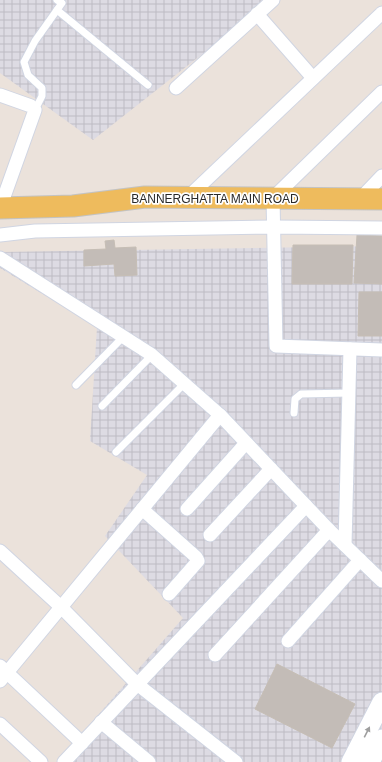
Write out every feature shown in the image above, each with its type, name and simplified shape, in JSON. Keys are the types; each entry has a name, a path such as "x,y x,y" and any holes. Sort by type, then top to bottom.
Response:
{"main road":[{"name":"BANNERGHATTA MAIN ROAD","path":"0,208 73,206 145,197 382,199"},
{"path":"352,762 382,702"},
{"path":"370,762 382,739"}],"street":[{"path":"176,88 273,0"},
{"path":"187,198 382,13"},
{"path":"257,14 313,78"},
{"path":"0,208 35,110 31,106 1,89"},
{"path":"382,92 273,198 276,346 382,350"},
{"path":"360,199 382,176"},
{"path":"34,207 35,231"},
{"path":"0,235 35,231 274,227 382,228"},
{"path":"0,258 152,355 220,415 329,530 382,581"},
{"path":"345,545 350,349"},
{"path":"82,742 2,673 61,607 220,415"},
{"path":"187,509 246,443"},
{"path":"210,535 271,469"},
{"path":"64,762 306,506"},
{"path":"142,509 196,557 198,561 169,594"},
{"path":"215,655 329,530"},
{"path":"0,551 61,607 137,684 236,762"},
{"path":"288,641 360,560"},
{"path":"101,722 149,762"},
{"path":"0,724 41,762"}],"lane":[{"path":"35,110 42,96 42,88 28,75 24,62 35,41 57,10 61,1"},
{"path":"57,10 148,85"},
{"path":"76,386 123,337"},
{"path":"102,406 152,355"},
{"path":"116,452 184,384"},
{"path":"294,413 295,399 301,394 349,393"}],"shaded area":[{"path":"0,0 271,0 93,140 0,73"},
{"path":"382,246 382,762 57,762 183,618 105,536 147,475 90,441 97,327 0,268 0,252"}],"building":[{"path":"357,235 382,236 382,284 354,283"},
{"path":"114,240 115,248 136,247 137,275 115,276 114,264 84,266 84,250 106,249 105,241"},
{"path":"293,245 353,245 352,284 292,284"},
{"path":"359,292 382,292 382,336 358,336"},
{"path":"277,664 355,704 332,748 255,709"}]}
